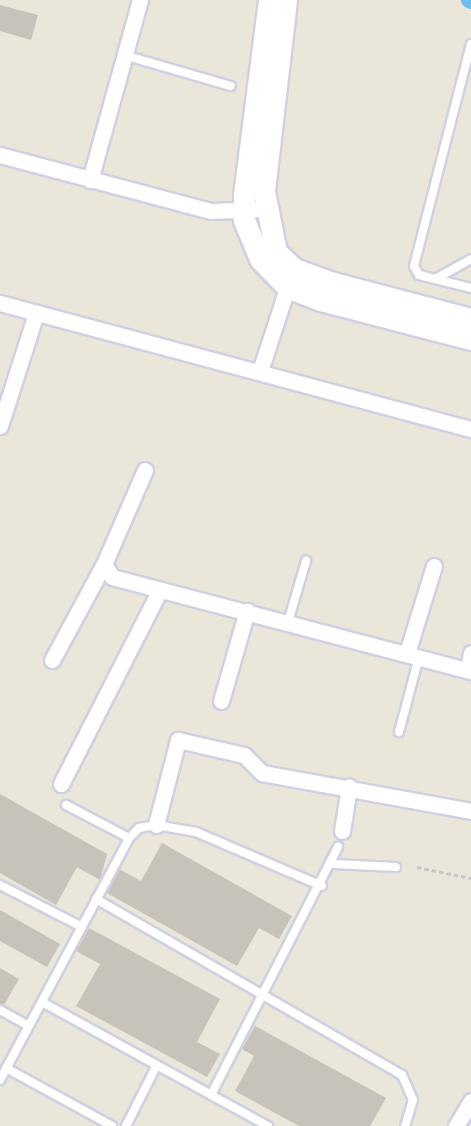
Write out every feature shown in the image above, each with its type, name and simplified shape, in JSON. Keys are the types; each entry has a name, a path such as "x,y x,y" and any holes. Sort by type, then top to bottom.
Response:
{"street":[{"path":"90,180 140,0"},
{"path":"268,0 246,157 254,210 291,278 471,339"},
{"path":"254,210 286,0"},
{"path":"0,155 211,211 254,210"},
{"path":"291,278 471,320"},
{"path":"260,371 291,278"},
{"path":"0,303 471,429"},
{"path":"0,426 36,314"},
{"path":"52,660 104,564 145,470"},
{"path":"104,564 112,577 470,670 471,653"},
{"path":"413,655 434,566"},
{"path":"61,784 160,590"},
{"path":"221,701 247,611"},
{"path":"156,825 178,740 244,755 262,773 471,811"},
{"path":"342,831 349,787"},
{"path":"456,1126 471,1101"}],"lane":[{"path":"471,44 415,258 419,275 471,288"},
{"path":"124,56 231,86"},
{"path":"436,278 471,259"},
{"path":"288,622 306,561"},
{"path":"399,732 413,655"},
{"path":"66,805 129,838"},
{"path":"0,1080 129,838 156,825 211,837 322,886"},
{"path":"211,1095 334,864 338,847"},
{"path":"334,864 396,867"},
{"path":"0,885 82,927"},
{"path":"96,899 406,1078 413,1100 405,1126"},
{"path":"42,1002 268,1126"},
{"path":"0,1010 29,1026"},
{"path":"126,1126 157,1065"},
{"path":"6,1068 112,1126"}],"path":[{"path":"417,867 471,878"}],"building":[{"path":"0,5 38,15 31,40 0,31"},
{"path":"0,794 107,854 100,880 77,867 56,905 0,873"},
{"path":"162,843 292,916 279,939 259,928 237,966 107,893 119,869 141,881"},
{"path":"0,910 60,944 47,967 0,941"},
{"path":"89,928 220,999 197,1042 220,1054 207,1077 76,1006 100,964 76,951"},
{"path":"0,968 19,979 4,1005 0,1004"},
{"path":"255,1026 386,1098 370,1126 299,1126 235,1091 254,1056 242,1049"}]}
